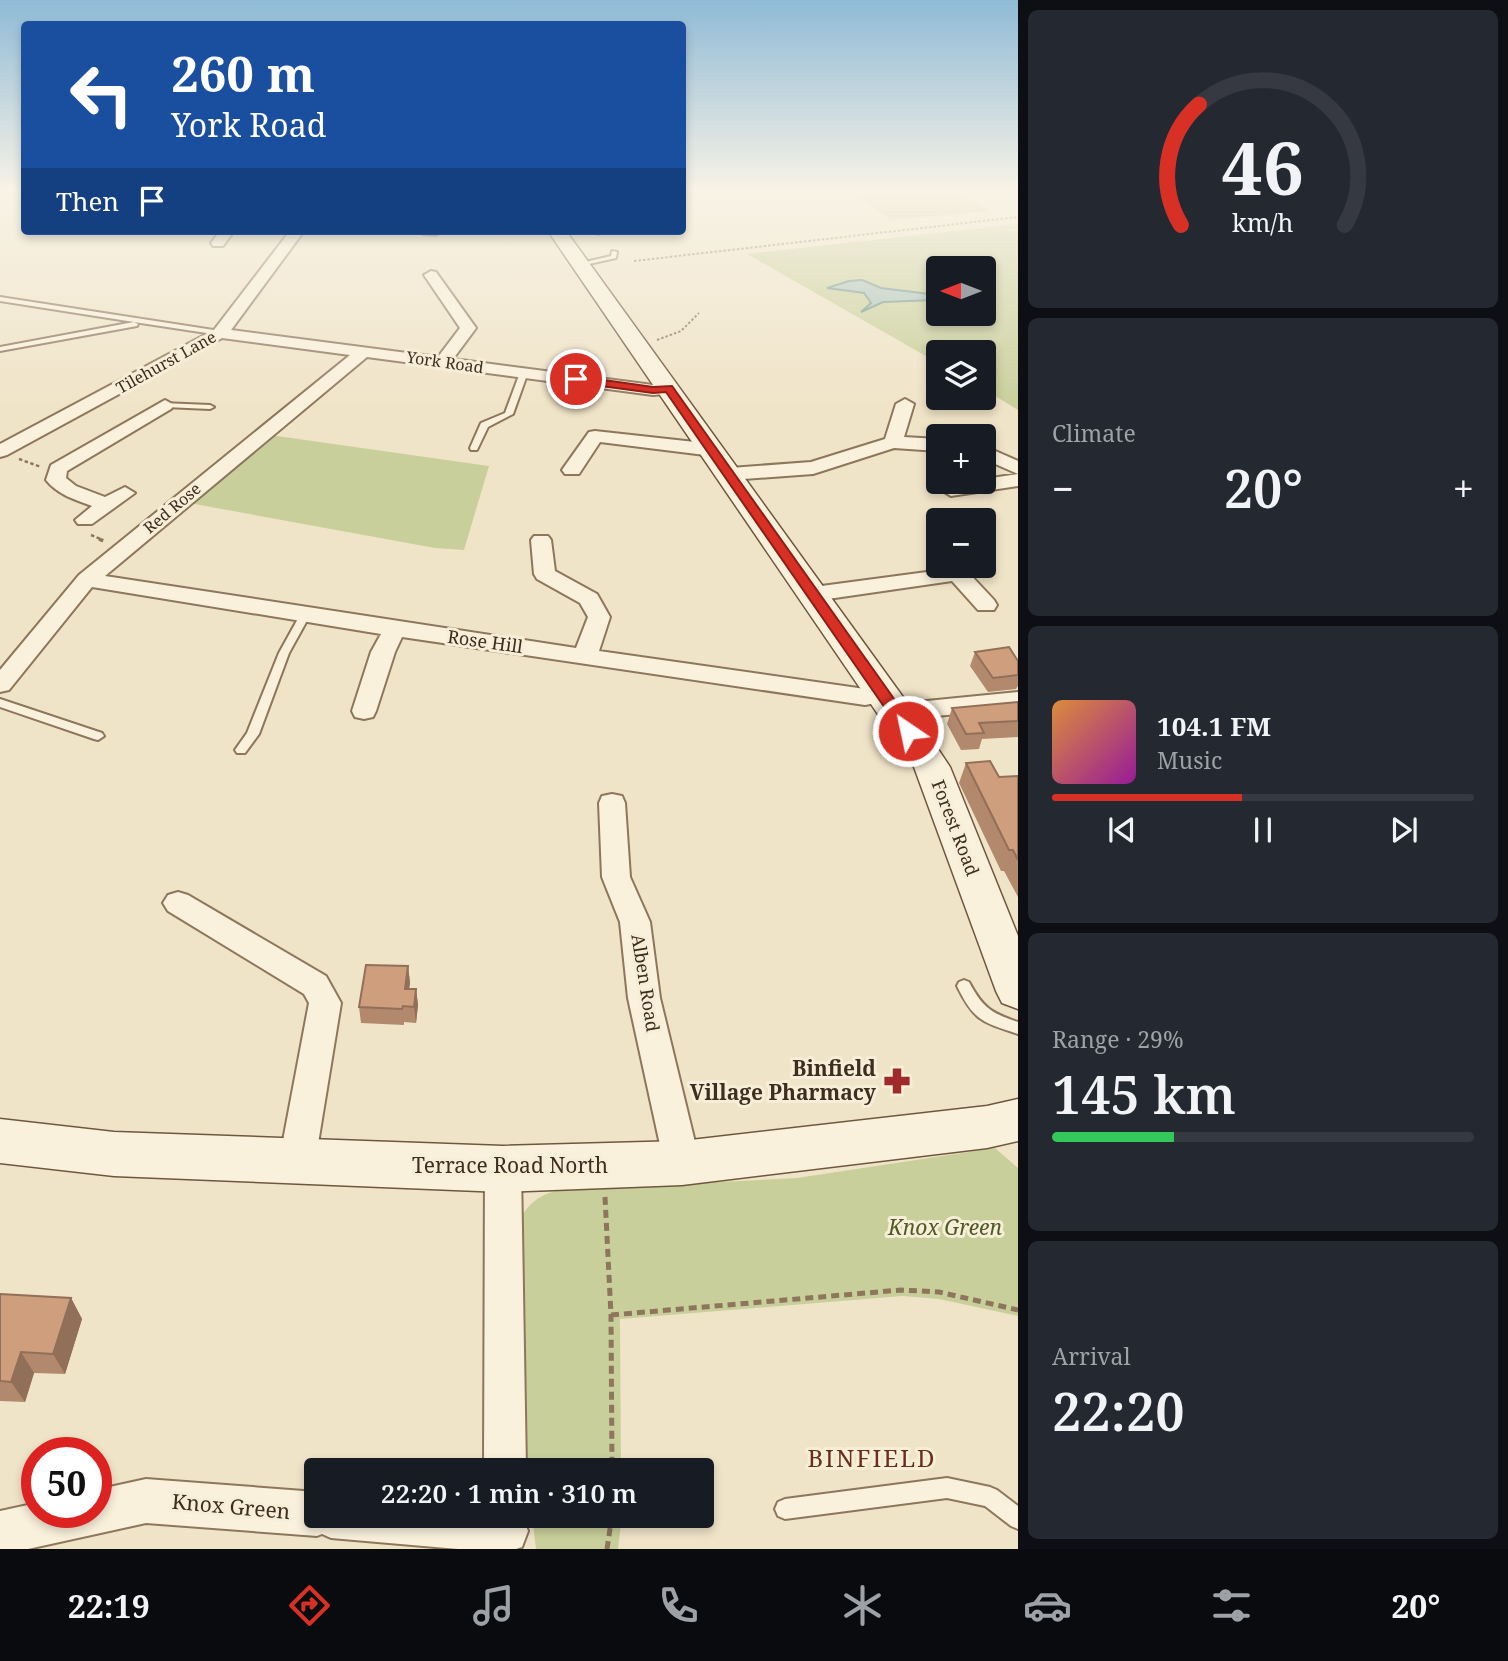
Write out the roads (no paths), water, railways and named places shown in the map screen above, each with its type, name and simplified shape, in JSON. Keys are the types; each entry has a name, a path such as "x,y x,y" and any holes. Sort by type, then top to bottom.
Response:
{"main road":[{"name":"Forest Road","path":"580,264 814,594 932,768 1017,984"},
{"name":"Terrace Road North","path":"0,1141 114,1154 503,1170 682,1163 987,1127 1018,1119"}],"street":[{"name":"Tilehurst Lane","path":"6,454 86,405 220,333 273,263"},
{"path":"431,275 468,328 443,361"},
{"name":"York Road","path":"220,333 353,353 443,361 653,390 669,389"},
{"name":"Red Rose","path":"0,685 87,580 353,353"},
{"path":"893,442 905,404"},
{"path":"86,405 139,420"},
{"path":"107,505 69,490 56,480 58,469 165,405"},
{"path":"572,470 595,436 721,462 813,468 893,442 926,444"},
{"path":"996,458 1018,468"},
{"path":"996,483 1018,480"},
{"path":"85,520 125,493"},
{"path":"541,540 545,574 589,599 599,617 585,657"},
{"path":"814,594 957,574 986,606"},
{"name":"Rose Hill","path":"87,580 395,629 865,697 890,704 1018,700"},
{"path":"364,711 383,652 395,629"},
{"name":"Alben Road","path":"612,803 616,877 635,922 644,998 682,1163"},
{"path":"178,902 315,985 325,1003 297,1161"},
{"path":"503,1170 505,1458"},
{"name":"Knox Green","path":"0,1533 146,1501 304,1513"},
{"path":"462,1528 506,1532"}],"lane":[{"path":"580,264 585,263"},
{"path":"0,299 220,333"},
{"path":"0,349 142,322"},
{"path":"474,448 484,425 509,414 524,372"},
{"path":"165,405 210,407"},
{"path":"240,750 253,734 284,653 305,615"},
{"path":"0,703 98,736"},
{"path":"964,986 975,1009 985,1017 1018,1028"},
{"path":"785,1509 947,1488 990,1497 1018,1519"}],"water":[{"path":"862,280 881,288 926,294 926,300 883,302 861,312 871,303 864,293 827,288"}],"place":[{"name":"Binfield Village Pharmacy","path":"897,1081"}],"district":[{"name":"BINFIELD","path":"872,1459"}]}
